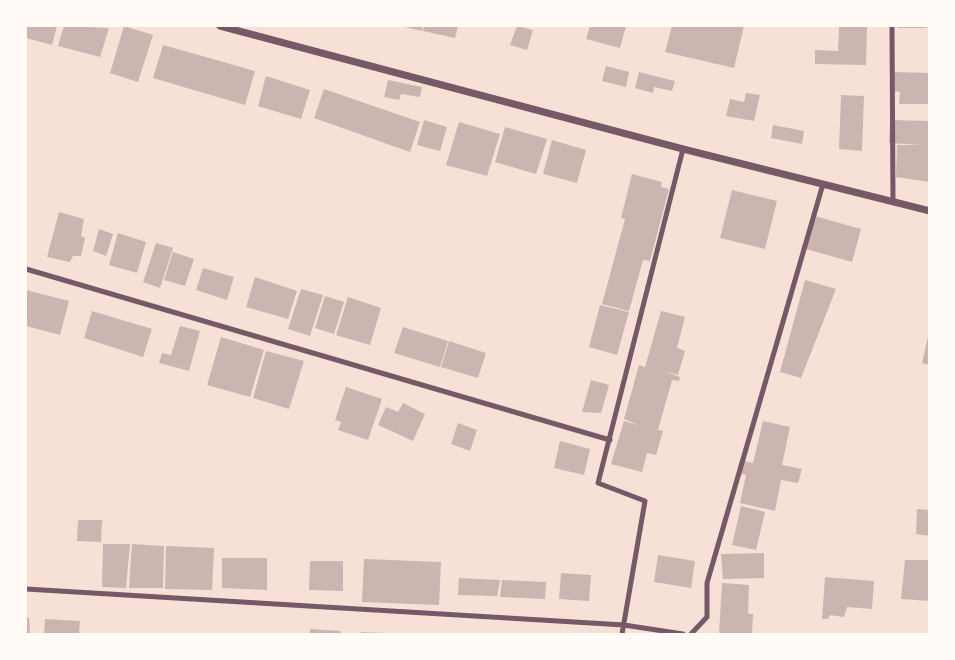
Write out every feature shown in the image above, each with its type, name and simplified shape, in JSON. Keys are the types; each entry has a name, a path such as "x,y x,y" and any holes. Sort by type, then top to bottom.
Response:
{"street":[{"path":"220,26 683,149 930,211"},
{"path":"892,26 893,201"},
{"path":"622,634 645,501 598,483 683,149"},
{"path":"691,634 707,616 707,583 823,184"},
{"path":"26,269 610,440"},
{"path":"26,589 624,626 683,634"}],"building":[{"path":"26,26 57,26 52,45 26,38"},
{"path":"64,26 109,28 100,57 58,46"},
{"path":"124,26 153,35 138,82 110,73"},
{"path":"400,26 423,26 422,31"},
{"path":"424,26 458,26 455,38 423,31"},
{"path":"517,26 533,30 527,50 510,45"},
{"path":"590,26 626,26 620,48 586,39"},
{"path":"672,26 744,26 734,68 665,52"},
{"path":"839,26 867,26 866,65 815,64 815,50 838,51"},
{"path":"898,26 927,26 927,28 898,28"},
{"path":"163,45 255,71 245,105 153,78"},
{"path":"606,66 629,72 626,87 602,81"},
{"path":"639,72 675,81 672,91 654,87 653,93 635,88"},
{"path":"893,72 930,73 930,104 899,104 900,92 893,91"},
{"path":"266,76 310,90 301,119 258,106"},
{"path":"388,80 422,87 420,97 401,94 399,100 384,97"},
{"path":"324,89 420,122 410,152 314,118"},
{"path":"746,93 760,95 754,121 726,116 730,99 744,102"},
{"path":"841,95 864,96 862,151 839,149"},
{"path":"424,120 447,127 440,151 417,145"},
{"path":"890,120 928,121 930,182 896,177 897,145 921,145 889,143"},
{"path":"459,122 500,134 487,176 446,165"},
{"path":"773,125 804,131 802,144 771,138"},
{"path":"505,127 547,139 536,174 495,162"},
{"path":"552,140 586,150 577,183 543,174"},
{"path":"632,174 662,182 661,187 669,189 650,261 643,260 629,311 602,304 625,219 621,218"},
{"path":"732,190 777,201 765,249 720,238"},
{"path":"59,212 84,219 81,236 85,238 81,256 73,256 70,262 47,257"},
{"path":"815,216 861,229 852,262 806,249"},
{"path":"99,229 113,234 106,256 93,251"},
{"path":"118,233 146,242 137,273 109,265"},
{"path":"156,243 173,248 160,288 143,282"},
{"path":"173,252 194,259 185,286 164,280"},
{"path":"203,268 234,277 227,300 196,290"},
{"path":"255,277 297,291 288,319 246,307"},
{"path":"805,280 836,289 801,378 780,372"},
{"path":"301,289 323,295 310,336 288,329"},
{"path":"26,290 69,301 60,335 26,326"},
{"path":"325,296 344,302 334,334 315,328"},
{"path":"348,297 381,308 370,345 336,335"},
{"path":"600,305 629,312 617,355 589,347"},
{"path":"92,311 152,329 143,357 84,338"},
{"path":"661,311 685,317 677,348 685,351 678,375 664,371 680,377 679,381 672,380 658,430 663,431 656,455 647,453 642,472 611,464 624,421 638,425 624,419 639,365 645,367"},
{"path":"180,326 200,331 189,371 159,363 162,353 171,355"},
{"path":"403,327 448,341 440,367 394,353"},
{"path":"930,332 930,365 922,363"},
{"path":"221,337 264,350 250,397 207,385"},
{"path":"449,341 486,353 478,378 441,367"},
{"path":"266,351 304,361 289,409 253,398"},
{"path":"591,380 609,385 601,413 582,412"},
{"path":"346,387 382,399 368,440 338,430 341,422 335,420"},
{"path":"403,403 425,414 413,441 378,425 386,407 398,412"},
{"path":"763,421 790,427 782,465 802,469 798,483 781,480 775,511 740,503 746,475 741,474 744,461 753,463"},
{"path":"458,423 477,430 470,451 451,444"},
{"path":"560,441 590,449 584,475 554,468"},
{"path":"741,506 765,512 756,550 732,545"},
{"path":"917,509 930,510 930,536 916,534"},
{"path":"78,520 102,520 101,542 77,541"},
{"path":"103,544 130,544 126,588 102,587"},
{"path":"132,544 164,546 163,588 129,588"},
{"path":"166,546 214,548 212,590 165,589"},
{"path":"764,553 764,578 723,579 721,554"},
{"path":"658,555 695,561 691,588 654,582"},
{"path":"222,558 267,558 267,590 222,588"},
{"path":"364,559 441,562 439,605 362,602"},
{"path":"905,560 930,560 930,601 901,599"},
{"path":"310,561 343,561 343,591 309,590"},
{"path":"561,573 591,575 589,601 559,599"},
{"path":"825,577 874,581 872,609 847,607 844,617 830,615 828,619 822,619"},
{"path":"459,578 500,580 497,596 458,595"},
{"path":"502,580 546,582 545,599 500,597"},
{"path":"722,583 749,585 748,614 753,614 752,634 719,634"},
{"path":"26,618 29,618 30,634 26,634"},
{"path":"45,619 80,621 79,634 44,634"},
{"path":"310,629 341,631 341,634 310,634"},
{"path":"361,632 385,633 385,634 361,634"}]}
